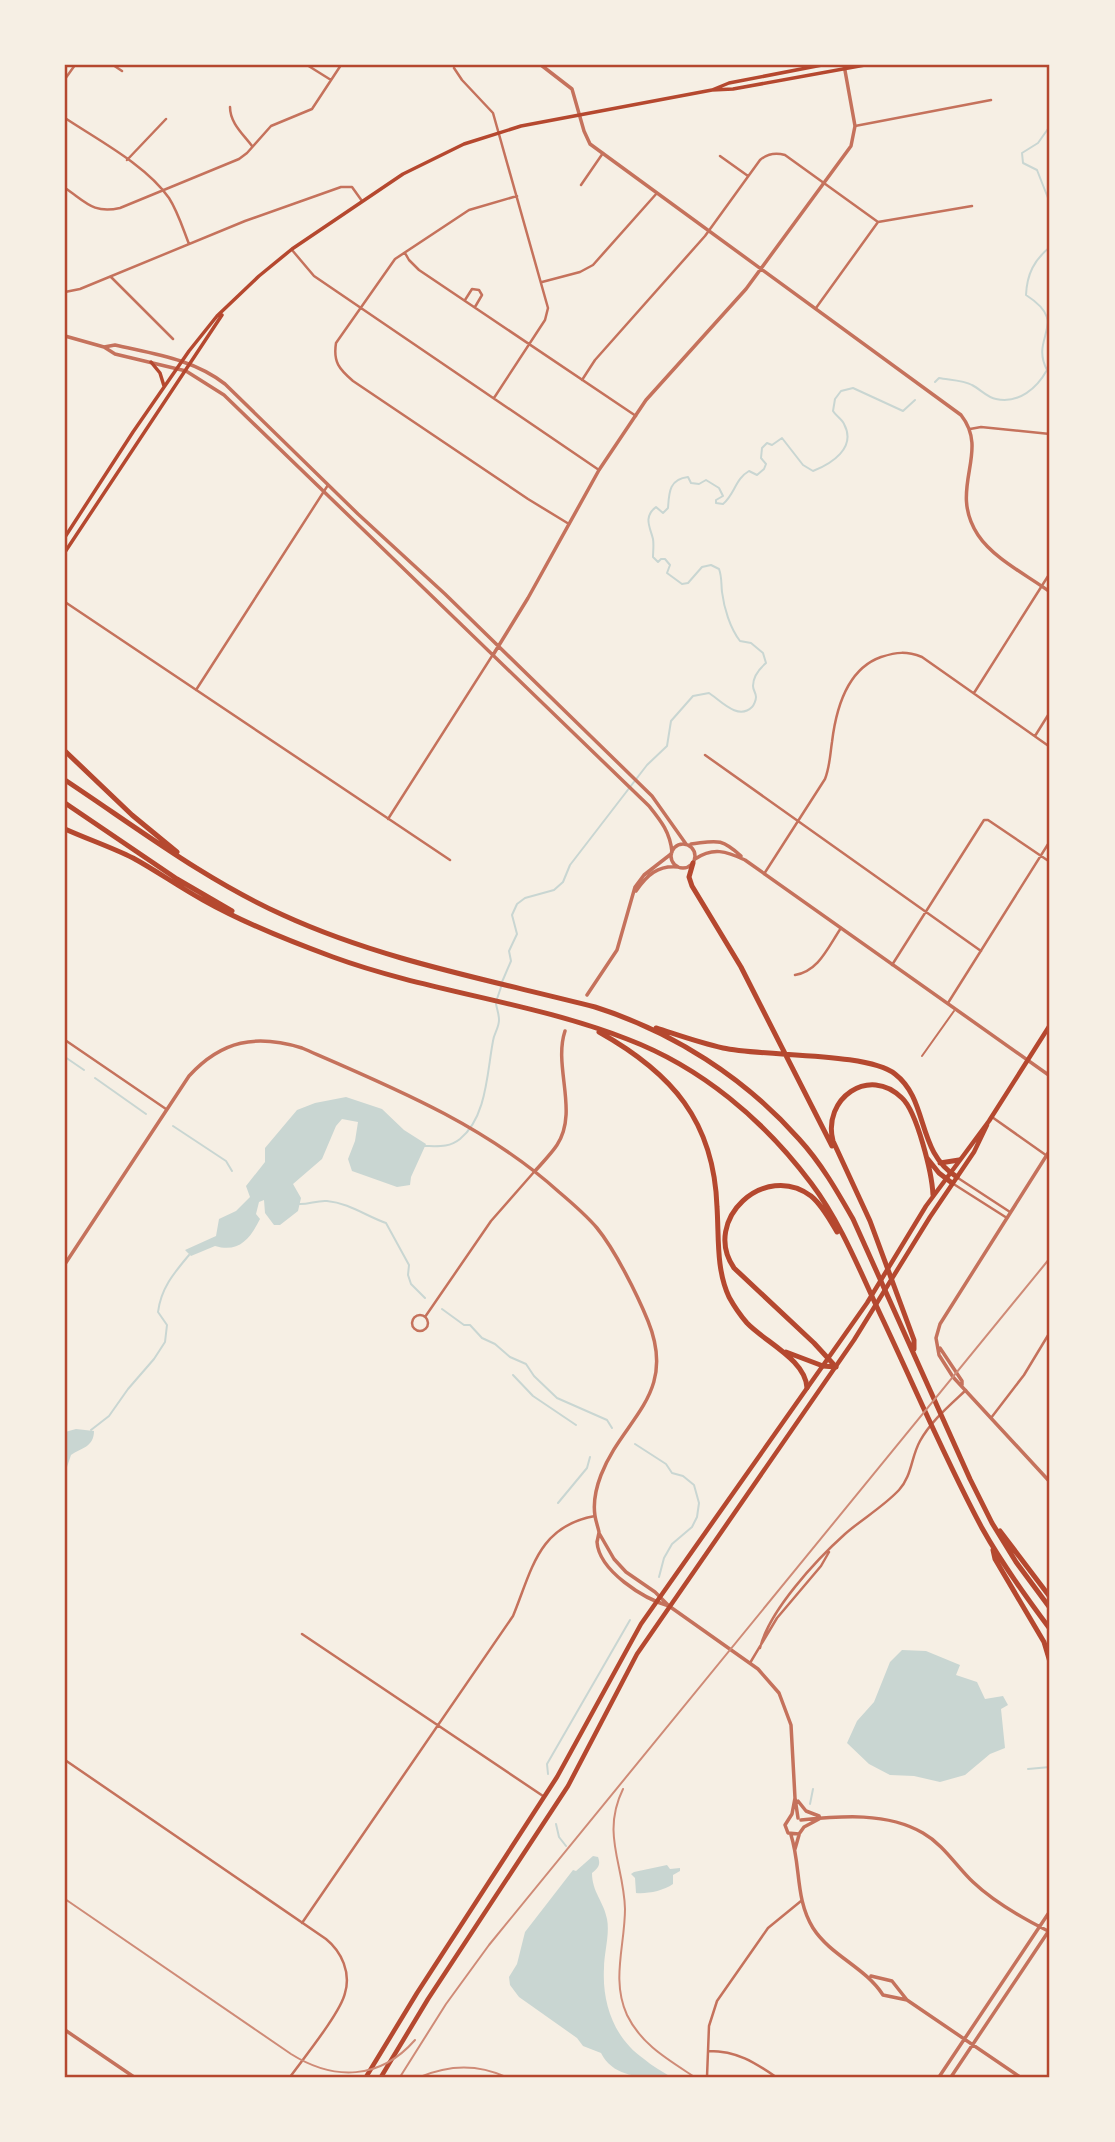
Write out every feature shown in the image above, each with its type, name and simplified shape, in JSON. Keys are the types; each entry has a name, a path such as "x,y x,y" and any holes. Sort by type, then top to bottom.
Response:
{"highway":[{"path":"65,751 132,815 201,871"},
{"path":"65,780 201,871 253,901 334,937 383,953 594,1007 723,1048 874,1064 895,1074 905,1084 914,1099 929,1144 947,1175"},
{"path":"65,803 177,879 264,929"},
{"path":"65,829 132,858 199,898 264,929 369,970 585,1024 627,1039 691,1071 744,1110 785,1150 831,1212 918,1392 941,1446 992,1544 1015,1582 1050,1629"},
{"path":"694,861 689,877 692,886 741,967 841,1161 885,1258 914,1340 914,1352"},
{"path":"632,1020 675,1041 722,1070 758,1097 800,1139 843,1201 989,1517 1016,1562 1050,1608"},
{"path":"585,1024 658,1072 677,1091 702,1129 715,1175 719,1257 724,1285 732,1302 747,1322 783,1351 804,1374 807,1388"},
{"path":"841,1161 830,1132 832,1114 846,1094 856,1088 869,1085 889,1088 907,1103 926,1156 933,1195"},
{"path":"926,1156 954,1180"},
{"path":"940,1163 959,1160"},
{"path":"836,1367 829,1357 734,1268 726,1246 726,1229 732,1214 747,1196 770,1186 783,1185 803,1191 817,1202 849,1250"},
{"path":"783,1351 822,1366 836,1367"},
{"path":"989,1517 1050,1597"},
{"path":"992,1544 995,1559 1044,1642 1050,1662"}],"main road":[{"path":"712,90 729,83 822,65"},
{"path":"65,552 223,313 259,276 292,249 423,162 499,132 712,90 733,89 865,65"},
{"path":"65,537 164,386 217,316 223,313"},
{"path":"152,362 160,373 164,386"},
{"path":"366,2077 544,1797 575,1746 620,1659 655,1602 878,1286 933,1195 990,1119 1050,1025"},
{"path":"381,2077 428,1999 568,1786 637,1654 836,1367 974,1152 990,1119"}],"street":[{"path":"65,79 75,65"},
{"path":"113,65 122,71"},
{"path":"307,65 331,80"},
{"path":"65,188 98,210 105,211 123,207 239,159 271,125 312,109 341,65"},
{"path":"541,65 572,89 586,138 603,153 956,411 970,429 973,450 965,496 973,525 990,549 1050,592"},
{"path":"388,819 494,654 599,470 646,400 762,269 851,146 855,126 844,67"},
{"path":"454,68 489,107 499,132 541,282 547,313 494,398"},
{"path":"855,126 991,100"},
{"path":"230,107 234,124 253,146"},
{"path":"65,118 127,160 162,190 173,205 189,244"},
{"path":"127,160 166,119"},
{"path":"581,185 603,153"},
{"path":"582,380 595,360 709,230 762,158 769,154 780,154 878,222 972,206"},
{"path":"720,156 748,176"},
{"path":"65,292 80,289 189,244 341,187 352,187 362,201"},
{"path":"541,282 580,272 593,265 657,193"},
{"path":"517,197 468,210 394,260 335,346 336,362 343,372 569,524"},
{"path":"816,308 878,222"},
{"path":"292,249 314,276 599,470"},
{"path":"405,252 419,270 636,416"},
{"path":"111,277 173,339"},
{"path":"465,300 472,289 479,290 482,295 475,307"},
{"path":"65,336 104,347 115,354 186,371 225,395 637,794 668,831 674,863 680,867"},
{"path":"104,347 116,345 183,360 225,384 642,786 661,807 687,844 694,849 694,861"},
{"path":"970,429 981,427 1048,434 1050,429"},
{"path":"196,690 328,485"},
{"path":"974,693 1050,573"},
{"path":"65,602 450,860"},
{"path":"764,874 830,766 832,743 844,693 859,669 868,662 899,651 922,657 1050,747"},
{"path":"1035,736 1050,712"},
{"path":"705,755 981,951"},
{"path":"892,965 984,820 988,820 1050,862"},
{"path":"587,995 617,950 635,887 645,875 672,853 676,846 708,840 718,841 1050,1076"},
{"path":"948,1003 1050,841"},
{"path":"632,897 644,880 664,866 687,867 706,853 719,850 745,860"},
{"path":"795,975 806,973 817,965 841,928"},
{"path":"425,1317 499,1211 558,1144 565,1126 561,1048 565,1031"},
{"path":"65,1040 167,1110"},
{"path":"65,1264 189,1076 215,1052 236,1043 268,1041 302,1048 414,1097 520,1158 590,1220 604,1237 647,1318 654,1340 655,1367 649,1395 642,1411 604,1466 596,1489 595,1516 599,1533 621,1567 669,1606 750,1663 773,1685 786,1709 792,1733 795,1798 804,1827"},
{"path":"990,1119 1048,1157"},
{"path":"1050,1150 940,1324 936,1338 938,1347 962,1381 962,1385 1050,1482"},
{"path":"954,1180 1010,1212"},
{"path":"954,1180 1007,1218"},
{"path":"419,1315 425,1317 428,1323 426,1329 414,1329 413,1319 419,1315"},
{"path":"991,1418 1024,1375 1050,1332"},
{"path":"750,1663 760,1648 771,1619 817,1562 901,1488 921,1439 942,1412 966,1390"},
{"path":"303,1923 513,1616 532,1567 549,1538 570,1523 595,1516"},
{"path":"599,1533 599,1548 609,1567 624,1582 655,1602 669,1606"},
{"path":"302,1634 544,1797"},
{"path":"65,1760 335,1947 346,1967 343,2000 290,2077"},
{"path":"795,1798 785,1827 791,1835 795,1849 801,1901 813,1927 821,1938 869,1976 885,1996 907,2000"},
{"path":"795,1798 806,1811 820,1818"},
{"path":"790,1818 857,1816 901,1824 917,1830 939,1845 975,1884 1050,1931 951,2077"},
{"path":"795,1849 804,1827 820,1818"},
{"path":"791,1835 799,1834"},
{"path":"707,2077 710,2018 717,2001 768,1928 801,1901"},
{"path":"939,2077 1050,1911"},
{"path":"869,1976 892,1981 907,2000 1020,2077"},
{"path":"65,2030 134,2077"},
{"path":"708,2051 741,2055 776,2077"}],"lane":[{"path":"922,1056 955,1009"}],"shaded area":[{"path":"346,1097 382,1109 404,1130 426,1144 410,1185 397,1187 352,1171 348,1159 358,1122 342,1119 336,1126 322,1159 293,1184 301,1198 298,1211 280,1225 274,1225 265,1213 264,1200 259,1202 256,1214 260,1219 243,1243 231,1248 215,1246 191,1256 185,1250 216,1236 219,1219 236,1211 250,1197 246,1186 265,1162 265,1148 297,1110 315,1103"},
{"path":"76,1429 94,1431 92,1441 71,1455 65,1473 65,1432"},
{"path":"902,1650 926,1651 960,1665 956,1675 977,1682 985,1699 1003,1696 1008,1705 1001,1709 1005,1748 990,1754 965,1775 940,1782 914,1776 890,1775 869,1764 847,1743 857,1721 874,1702 890,1662"},
{"path":"593,1856 598,1857 599,1862 592,1873 593,1880 608,1925 604,1981 612,2019 634,2051 671,2077 632,2075 614,2068 601,2053 583,2046 577,2038 519,1997 510,1985 509,1977 517,1964 525,1932 573,1870 576,1871"},
{"path":"667,1865 670,1869 680,1868 680,1871 673,1875 673,1884 655,1892 636,1893 635,1878 631,1874"}],"waterway":[{"path":"1050,126 1038,143 1022,153 1023,163 1037,170 1050,199"},
{"path":"935,382 939,378 964,382 990,397 1004,400 1020,397 1038,383 1047,370 1042,348 1048,323 1046,314 1039,305 1026,295 1032,268 1050,247"},
{"path":"502,982 511,961 509,951 517,934 512,915 517,904 525,898 554,890 563,882 570,865 647,765 667,746 671,721 693,696 709,693 729,708 741,712 747,711 755,701 754,679 766,663 763,653 751,643 740,641 733,630 724,605 719,569 711,565 702,567 688,583 682,584 667,573 670,565 665,559 658,562 653,557 653,539 648,522 652,511 656,507 663,513 668,508 674,484 688,477 691,483 699,484 706,480 719,488 723,496 716,500 716,503 723,504 744,474 749,471 757,475 764,469 766,464 761,458 762,448 767,443 772,445 782,438 803,465 813,471 827,464 840,454 847,440 844,424 833,411 835,399 841,391 853,388 903,411 915,400"},
{"path":"497,999 501,987"},
{"path":"423,1146 443,1146 456,1142 476,1119 499,1023 496,1004"},
{"path":"65,1057 84,1070"},
{"path":"95,1078 146,1114"},
{"path":"173,1126 226,1161 232,1171"},
{"path":"298,1204 335,1202 386,1223 409,1265 411,1284 425,1298"},
{"path":"91,1430 109,1416 165,1342 167,1325 158,1312 160,1303 169,1281 189,1255"},
{"path":"442,1309 464,1325 470,1325 482,1338 495,1344 510,1357 526,1364 534,1376 557,1398 607,1420 612,1428"},
{"path":"513,1375 533,1396 576,1425"},
{"path":"635,1444 666,1464 672,1473 683,1476 694,1485 699,1503 692,1527 672,1544 664,1558 659,1577"},
{"path":"558,1503 587,1468 590,1457"},
{"path":"548,1774 547,1764 630,1620"},
{"path":"1028,1769 1050,1767"},
{"path":"810,1804 813,1789"},
{"path":"556,1824 559,1837 566,1846"}],"railway":[{"path":"400,2077 446,2004 489,1945 1050,1258"},
{"path":"623,1789 614,1821 615,1849 625,1909 619,1976 622,2002 633,2025 647,2043 693,2076"},
{"path":"65,1899 307,2063 340,2072 372,2069 387,2063 415,2040"},
{"path":"420,2077 452,2068 474,2068 506,2077"}]}
